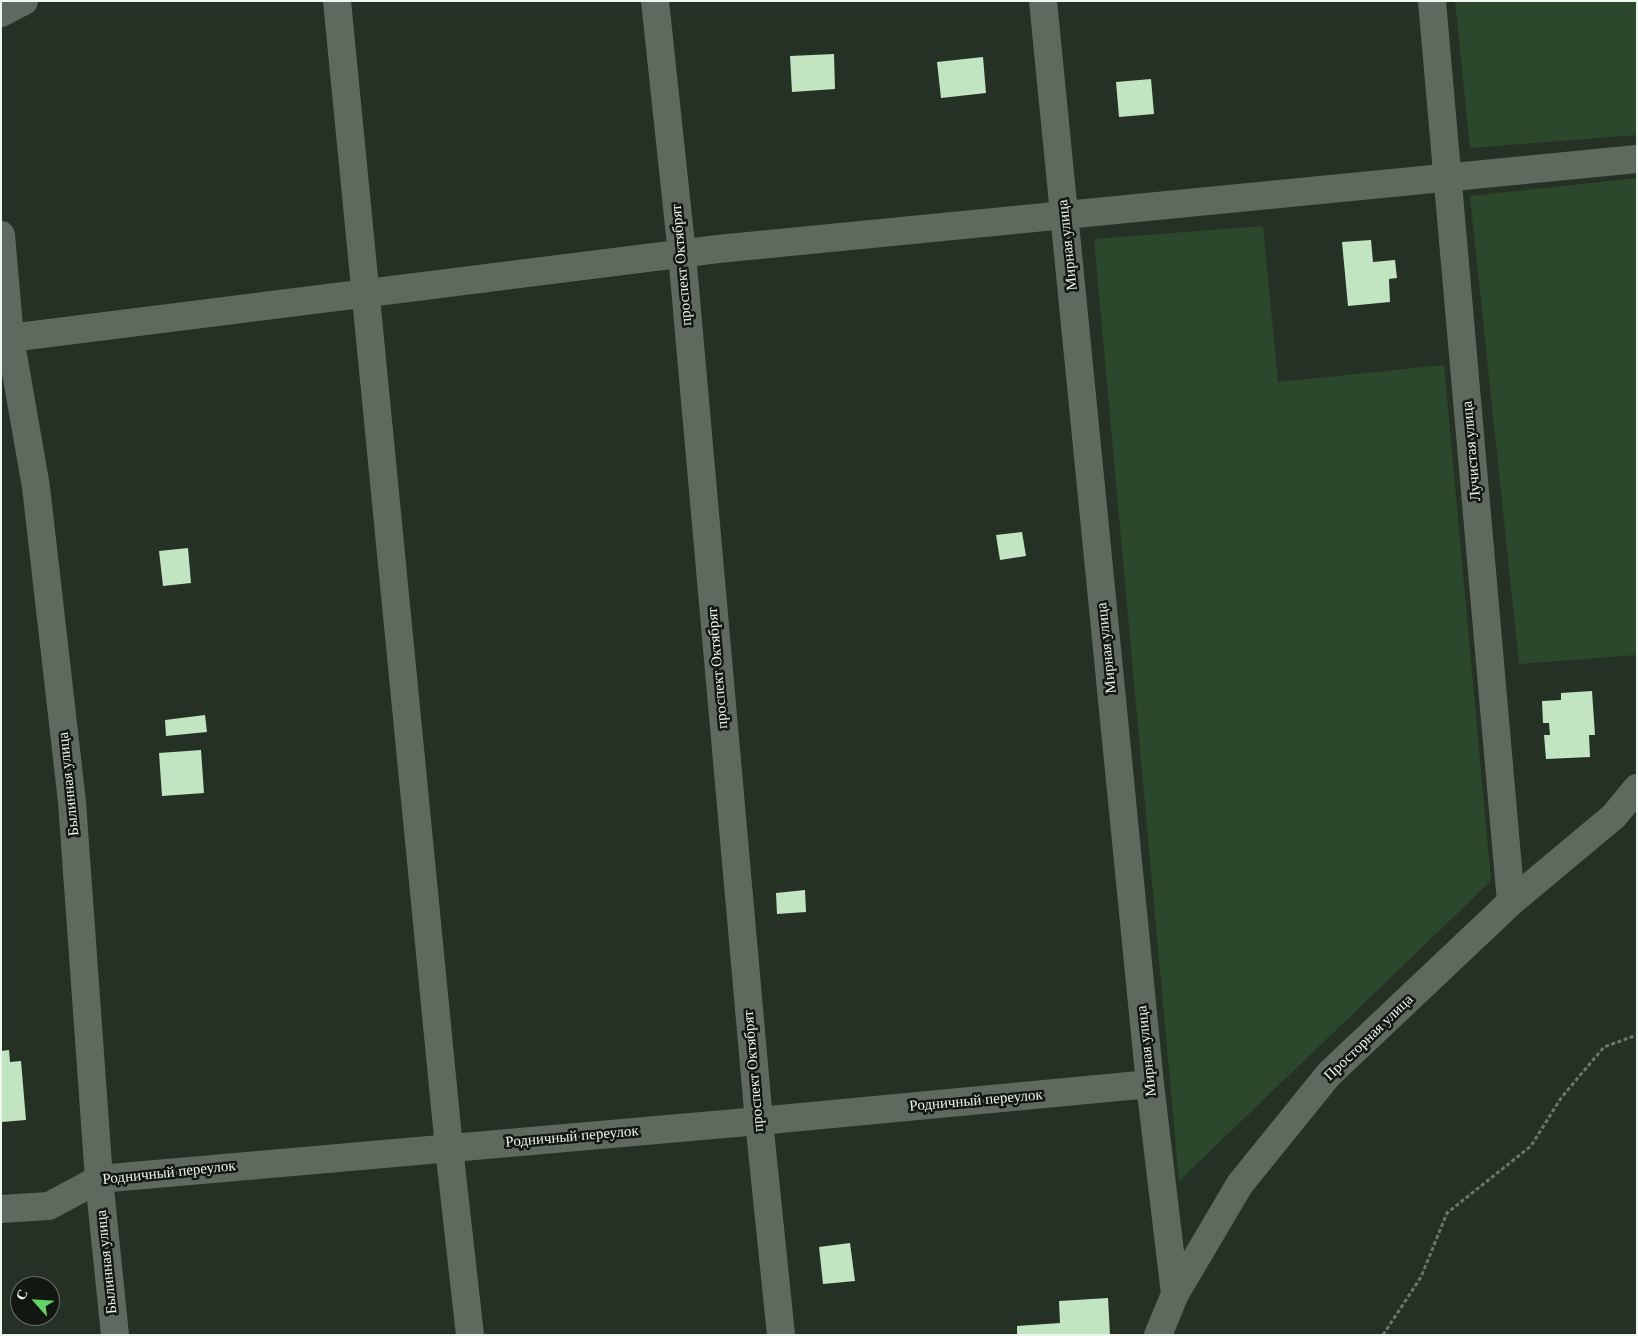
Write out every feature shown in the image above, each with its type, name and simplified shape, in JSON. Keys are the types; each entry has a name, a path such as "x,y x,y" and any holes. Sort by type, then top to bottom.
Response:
{"street":[{"path":"1,14 24,1"},
{"path":"338,1 449,1148 470,1335"},
{"name":"проспект Октябрят","path":"655,1 682,254 759,1121 781,1335"},
{"name":"Мирная улица","path":"1043,1 1150,1084 1175,1294"},
{"name":"Лучистая улица","path":"1432,1 1511,902"},
{"path":"10,338 682,254 1065,214 1637,159"},
{"name":"Былинная улица","path":"1,235 10,338 36,487 72,802 99,1179 115,1335"},
{"name":"Просторная улица","path":"1158,1335 1175,1294 1240,1184 1329,1074 1511,902 1614,816 1637,788"},
{"name":"Родничный переулок","path":"1,1209 49,1206 99,1179 759,1121 1150,1084"}],"path":[{"path":"1383,1335 1421,1277 1447,1213 1531,1146 1561,1098 1604,1047 1637,1035"}],"green space":[{"path":"1455,1 1637,1 1637,135 1470,148"},
{"path":"1637,178 1637,655 1519,664 1470,196"},
{"path":"1263,226 1278,382 1444,365 1491,881 1179,1181 1094,239"}],"building":[{"path":"834,54 835,89 792,92 790,56"},
{"path":"983,57 986,93 941,98 937,62"},
{"path":"1151,79 1154,114 1119,117 1116,82"},
{"path":"1371,240 1373,262 1395,260 1397,278 1389,279 1390,302 1348,306 1342,242"},
{"path":"1022,532 1026,556 1000,560 996,535"},
{"path":"188,548 191,583 163,586 159,551"},
{"path":"1592,691 1595,735 1589,735 1590,757 1546,759 1544,735 1550,735 1549,723 1543,723 1542,701 1561,700 1561,693"},
{"path":"205,715 207,732 166,736 165,720"},
{"path":"201,750 204,793 162,796 159,753"},
{"path":"805,890 806,912 777,914 776,893"},
{"path":"9,1050 10,1062 21,1061 26,1120 1,1122 1,1051"},
{"path":"850,1243 855,1281 823,1284 819,1247"},
{"path":"1108,1298 1110,1335 1017,1335 1017,1326 1060,1323 1059,1301"}]}
